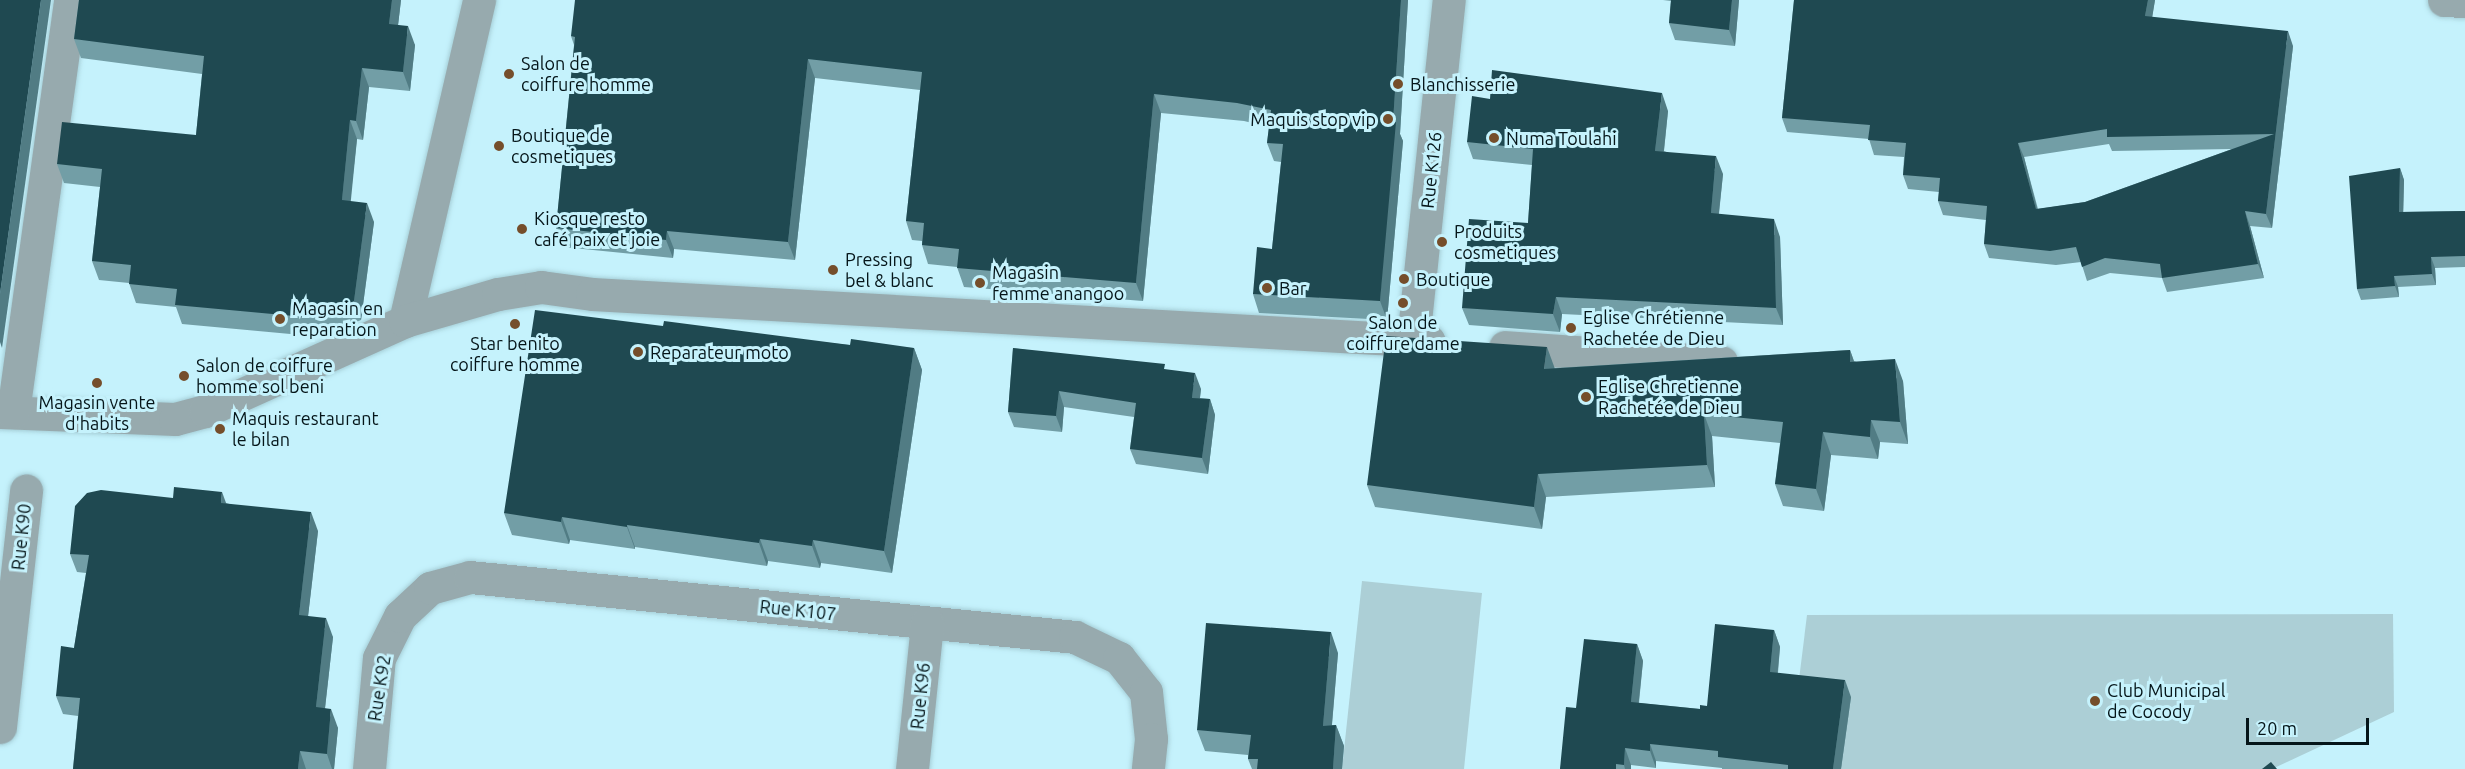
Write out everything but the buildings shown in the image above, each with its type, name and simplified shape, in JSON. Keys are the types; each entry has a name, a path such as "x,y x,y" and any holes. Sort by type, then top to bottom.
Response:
{"street":[{"path":"70,0 7,412 176,418 205,411 405,321 498,294 541,287 604,295 1413,340 1722,362"},
{"path":"405,321 479,0"},
{"name":"Rue K126","path":"1413,340 1449,0"},
{"path":"2444,0 2465,1"},
{"name":"Rue K90","path":"0,727 26,490"},
{"name":"Rue K107","path":"430,588 470,577 1075,638 1119,658 1146,692 1151,739 1148,769"},
{"name":"Rue K92","path":"369,769 380,658 400,616 430,588"},
{"name":"Rue K96","path":"912,769 927,623"}],"shaded area":[{"path":"1362,581 1482,593 1464,769 1342,769"},
{"name":"Club Municipal de Cocody","path":"2393,614 2394,712 2272,769 1788,769 1807,615"}],"place":[{"name":"Salon de coiffure homme","path":"509,74"},
{"name":"Blanchisserie","path":"1398,84"},
{"name":"Maquis stop vip","path":"1388,119"},
{"name":"Numa Toulahi","path":"1494,138"},
{"name":"Boutique de cosmetiques","path":"499,146"},
{"name":"Kiosque resto café paix et joie","path":"522,229"},
{"name":"Produits cosmetiques","path":"1442,242"},
{"name":"Pressing bel & blanc","path":"833,270"},
{"name":"Boutique","path":"1404,279"},
{"name":"Magasin femme anangoo","path":"980,283"},
{"name":"Bar","path":"1267,288"},
{"name":"Salon de coiffure dame","path":"1403,303"},
{"name":"Magasin en reparation","path":"280,319"},
{"name":"Star benito coiffure homme","path":"515,324"},
{"name":"Eglise Chrétienne Rachetée de Dieu","path":"1571,328"},
{"name":"Reparateur moto","path":"638,352"},
{"name":"Salon de coiffure homme sol beni","path":"184,376"},
{"name":"Magasin vente d'habits","path":"97,383"},
{"name":"Eglise Chretienne Rachetée de Dieu","path":"1586,397"},
{"name":"Maquis restaurant le bilan","path":"220,429"},
{"name":"Club Municipal de Cocody","path":"2095,701"}]}
